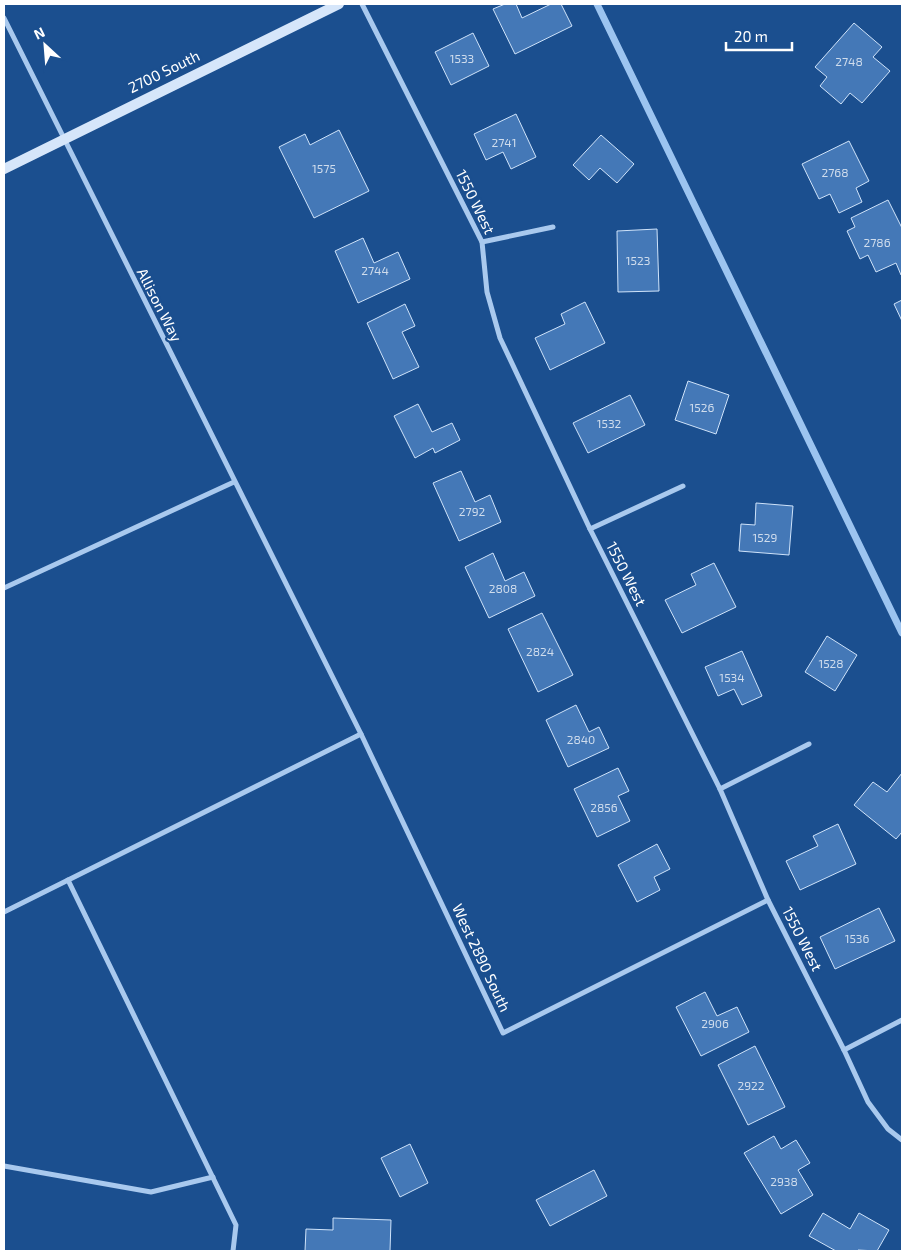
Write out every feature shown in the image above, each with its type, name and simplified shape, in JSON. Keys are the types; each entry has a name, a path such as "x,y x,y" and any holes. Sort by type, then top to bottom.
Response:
{"main road":[{"name":"2700 South","path":"4,169 63,138 339,4"}],"street":[{"name":"1550 West","path":"362,4 482,242 487,292 500,338 590,528 720,789 768,900 844,1050 868,1102 888,1129 902,1140"},
{"name":"Allison Way","path":"4,18 360,734"},
{"path":"482,242 553,227"},
{"path":"4,588 234,482"},
{"path":"590,528 683,486"},
{"path":"4,912 360,734"},
{"name":"West 2890 South","path":"360,734 503,1033 768,900"},
{"path":"720,789 809,744"},
{"path":"68,880 236,1225 234,1251"},
{"path":"844,1050 902,1020"},
{"path":"4,1166 151,1192 213,1177"}],"building":[{"path":"505,4 516,4 522,18 551,4 561,4 572,26 515,54 493,9"},
{"path":"854,23 882,47 873,57 890,71 862,103 850,93 841,104 820,86 827,77 815,67"},
{"path":"473,33 489,66 451,85 435,52"},
{"path":"516,114 536,157 511,169 503,152 486,160 474,134"},
{"path":"339,130 369,191 314,218 279,147 305,134 310,145"},
{"path":"601,135 634,164 617,183 600,168 589,180 573,165"},
{"path":"849,141 869,181 856,188 862,202 839,213 830,194 819,199 802,164"},
{"path":"888,200 902,228 901,275 896,263 876,272 868,255 860,259 847,231 855,227 851,218"},
{"path":"657,229 659,291 618,292 617,231"},
{"path":"363,238 374,263 398,252 410,279 358,303 335,251"},
{"path":"902,300 902,321 894,304"},
{"path":"585,302 605,343 550,370 535,338 565,324 561,314"},
{"path":"405,304 415,326 402,332 419,367 393,379 367,323"},
{"path":"688,381 729,395 716,434 675,420"},
{"path":"630,395 645,425 588,453 573,423"},
{"path":"418,404 432,432 452,423 460,440 435,453 433,448 415,458 394,416"},
{"path":"461,471 475,502 490,495 501,522 459,541 433,483"},
{"path":"756,503 793,506 789,555 739,551 741,524 755,525"},
{"path":"493,553 505,581 524,572 535,596 489,618 465,567"},
{"path":"714,563 736,607 682,633 665,600 696,585 691,574"},
{"path":"542,613 573,675 538,692 508,629"},
{"path":"827,636 857,655 835,691 805,672"},
{"path":"742,651 762,696 742,705 734,689 718,696 705,667"},
{"path":"576,705 589,732 599,727 609,748 568,767 546,720"},
{"path":"618,768 629,791 618,796 630,821 597,837 574,789"},
{"path":"902,773 902,832 896,839 854,805 873,782 887,792"},
{"path":"838,824 856,864 800,890 786,861 818,846 813,836"},
{"path":"657,844 670,869 654,877 660,890 637,902 618,865"},
{"path":"879,908 895,941 835,969 820,937"},
{"path":"705,992 717,1016 737,1007 749,1032 701,1056 676,1007"},
{"path":"755,1046 785,1107 748,1125 718,1065"},
{"path":"774,1136 781,1149 796,1140 810,1163 798,1170 813,1195 781,1214 744,1153"},
{"path":"410,1144 428,1183 400,1197 381,1158"},
{"path":"594,1170 607,1196 550,1226 536,1200"},
{"path":"823,1213 850,1229 859,1213 889,1230 877,1251 836,1251 809,1236"},
{"path":"333,1218 391,1220 390,1251 305,1251 306,1229 333,1230"}],"waterway":[{"path":"597,4 902,633"}]}
